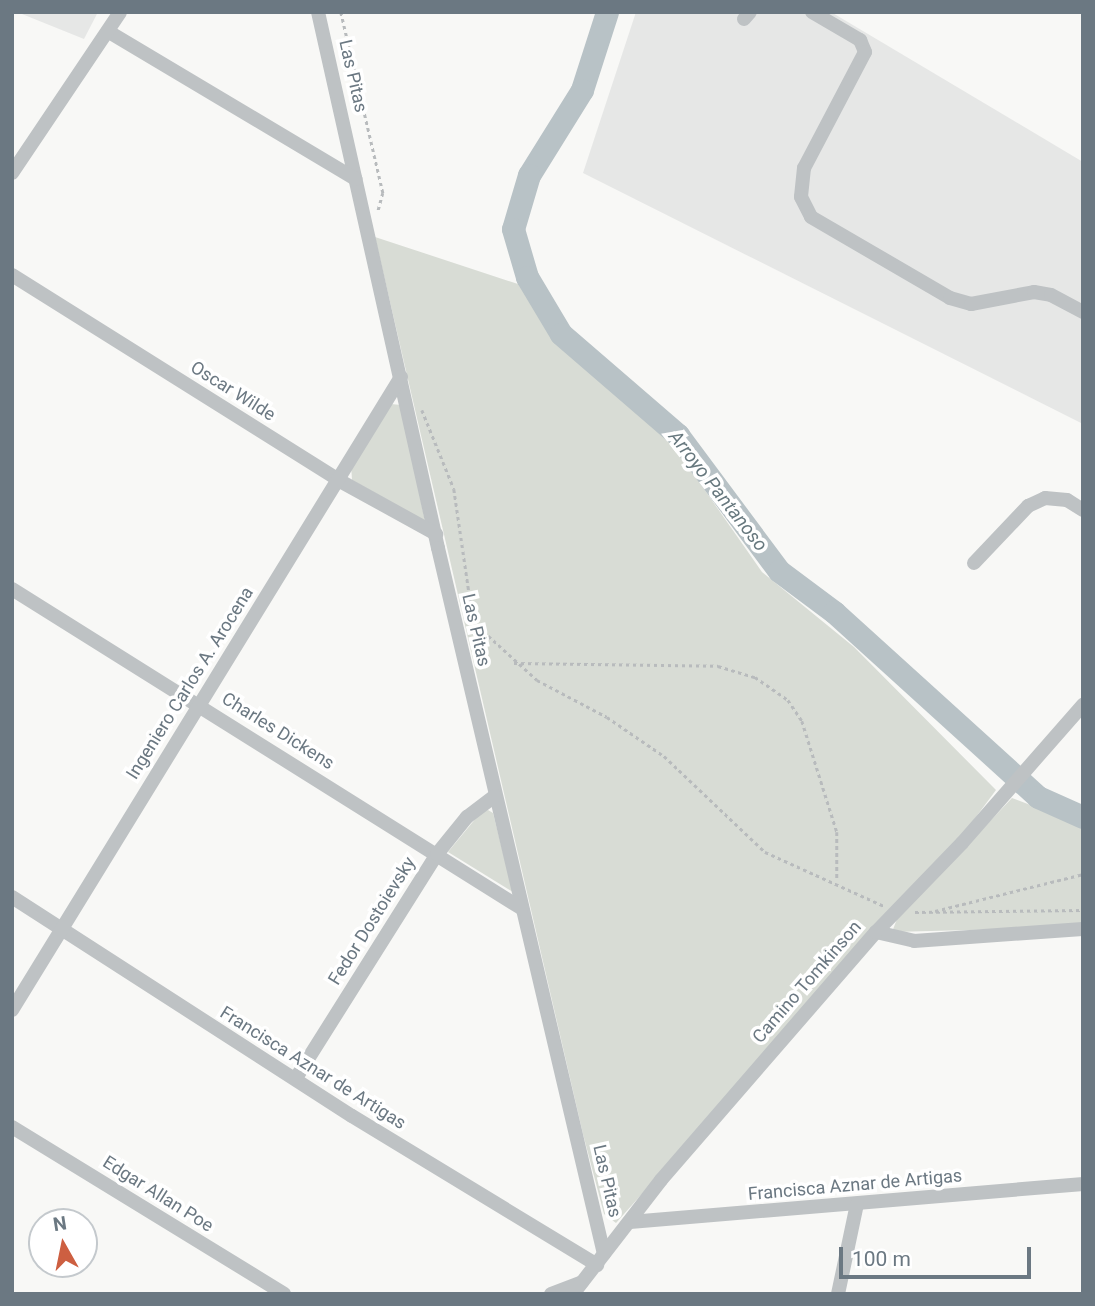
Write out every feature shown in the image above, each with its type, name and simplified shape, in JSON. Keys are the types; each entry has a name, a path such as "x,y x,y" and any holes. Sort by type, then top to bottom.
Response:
{"street":[{"path":"12,173 120,12"},
{"name":"Las Pitas","path":"318,12 600,1260"},
{"path":"812,12 860,40 865,52 804,168 802,197 811,217 950,298 971,304 1034,292 1051,295 1083,312"},
{"path":"109,32 356,179"},
{"name":"Oscar Wilde","path":"12,275 340,481 436,534"},
{"name":"Ingeniero Carlos A. Arocena","path":"12,1010 198,704 340,481 346,463 401,377"},
{"path":"974,563 1028,506 1045,498 1067,500 1083,510"},
{"name":"Charles Dickens","path":"12,589 521,908"},
{"name":"Camino Tomkinson","path":"573,1294 629,1222 876,932 1004,796 1083,705"},
{"name":"Fedor Dostoievsky","path":"296,1078 437,854 467,817 495,796"},
{"name":"Francisca Aznar de Artigas","path":"12,897 296,1078 600,1260"},
{"path":"876,932 914,941 1083,929"},
{"name":"Edgar Allan Poe","path":"12,1127 284,1294"},
{"name":"Francisca Aznar de Artigas","path":"629,1222 1083,1184"},
{"path":"838,1294 857,1205"},
{"path":"551,1294 583,1281"}],"path":[{"path":"341,12 383,193 377,219"},
{"path":"421,407 454,489 472,612 483,631 514,663 664,756 765,852 898,908 929,913 1083,910"},
{"path":"514,663 718,666 755,677 788,700 806,730 837,832 837,881"},
{"path":"929,913 1083,874"}],"shaded area":[{"path":"17,12 98,12 84,39"},
{"path":"636,12 831,12 1083,162 1083,424 583,173"},
{"path":"375,237 521,285 563,338 610,376 674,446 762,572 854,647 996,790 967,829 616,1223 604,1214 583,1134"},
{"path":"391,404 401,405 425,521 352,480 351,465"},
{"path":"1012,798 1083,825 1083,923 1048,928 892,932 897,919"},
{"path":"488,810 493,813 513,892 448,852 481,812"}],"waterway":[{"name":"Arroyo Pantanoso","path":"607,12 582,90 529,175 513,229 527,277 561,334 678,435 779,571 834,612 1038,797 1083,817"}]}
